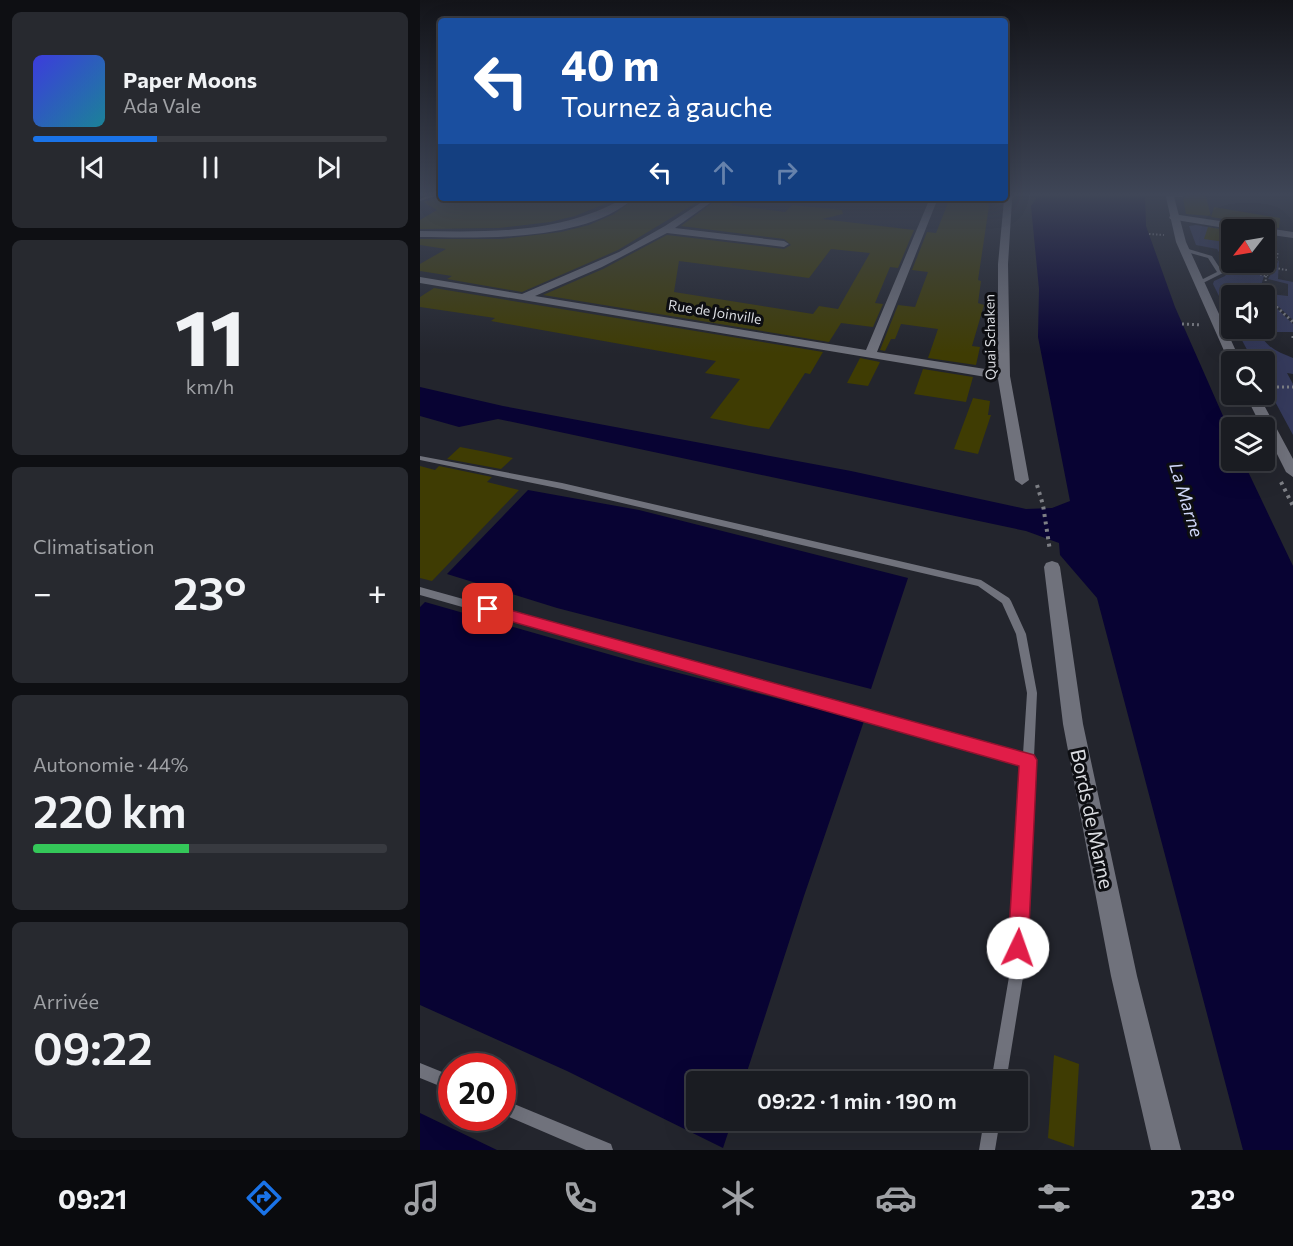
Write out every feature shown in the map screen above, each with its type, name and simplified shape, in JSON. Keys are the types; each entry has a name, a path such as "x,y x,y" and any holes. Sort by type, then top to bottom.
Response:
{"street":[{"path":"524,297 602,266 637,247"},
{"path":"871,353 914,247"},
{"name":"Quai Schaken","path":"1005,247 1004,375 1022,480"},
{"path":"1184,247 1230,351"},
{"name":"Rue de Joinville","path":"420,280 1004,375"},
{"path":"1257,405 1293,472"},
{"name":"Bords de Marne","path":"1052,567 1073,724 1124,975 1166,1150"}],"lane":[{"path":"1185,250 1210,257 1220,273 1199,283"},
{"path":"420,458 573,489 981,583 1006,601 1021,634 1032,693 1017,971 1000,1071"},
{"path":"420,591 1028,760"},
{"path":"420,1070 438,1078"},
{"path":"516,1112 605,1150"},
{"path":"987,1150 990,1131"}],"path":[{"path":"1278,251 1275,268 1287,270"},
{"path":"1214,264 1237,267 1266,276"},
{"path":"1269,273 1262,288 1266,297 1293,322"},
{"path":"1182,324 1203,325"},
{"path":"1275,387 1293,387"},
{"path":"1037,485 1043,505 1052,567"}],"shaded area":[{"path":"1205,247 1221,247 1221,255 1217,249"},
{"path":"1279,260 1278,279 1293,282 1293,320 1275,303 1275,295 1288,296 1288,284 1268,279 1271,273 1275,273"},
{"path":"1227,273 1253,273 1264,276 1261,285 1221,285 1221,300 1213,284 1214,281"},
{"path":"1275,307 1293,324 1293,332 1275,332"},
{"path":"1241,339 1263,339 1277,351 1293,358 1293,374 1287,373 1293,384 1293,435 1275,402 1275,351 1248,351"}],"water":[{"name":"La Marne","path":"1035,247 1153,247 1175,307 1224,417 1221,417 1221,471 1248,471 1293,566 1293,1150 1243,1150 1097,598 1060,555 1059,543 1026,531 498,419 459,427 420,416 420,387 503,406 851,471 1026,509 1052,508 1070,501 1038,337 1039,289"},
{"path":"528,490 639,510 908,578 871,689 557,608 447,574"},
{"path":"425,602 636,662 864,721 747,1071 686,1071 686,1130 567,1071 420,1005 420,607"},
{"path":"420,1113 438,1122 438,1131 457,1131 497,1150 420,1150"},
{"path":"689,1131 729,1131 723,1148"}],"building":[{"path":"431,247 624,247 522,292 447,279 452,276 420,271 420,264 446,249"},
{"path":"645,247 765,247 784,249 788,247 907,247 898,268 890,267 875,303 883,304 873,327 841,323 829,342 543,295 603,269","holes":["831,249 870,253 838,309 819,306 813,314 674,292 679,261 809,278"]},
{"path":"921,247 983,247 978,280 981,281 978,303 984,305 972,346 980,347 976,365 928,358 938,329 901,324 895,339 891,339 885,351 880,350 898,305 915,307 928,272 912,270"},
{"path":"434,288 823,352 810,374 805,373 769,429 750,426 710,418 740,379 705,373 716,361 491,321 495,318 420,307 420,297"},
{"path":"860,358 880,362 868,386 847,383"},
{"path":"923,369 973,377 966,402 914,394"},
{"path":"973,398 990,401 988,415 991,415 978,454 954,449"},
{"path":"460,447 513,458 501,469 447,459"},
{"path":"420,466 435,470 439,466 492,477 487,482 519,490 432,581 420,578"},
{"path":"1054,1055 1079,1064 1074,1147 1048,1138"}],"route":[{"path":"488,609 1028,760 1018,948"}]}
